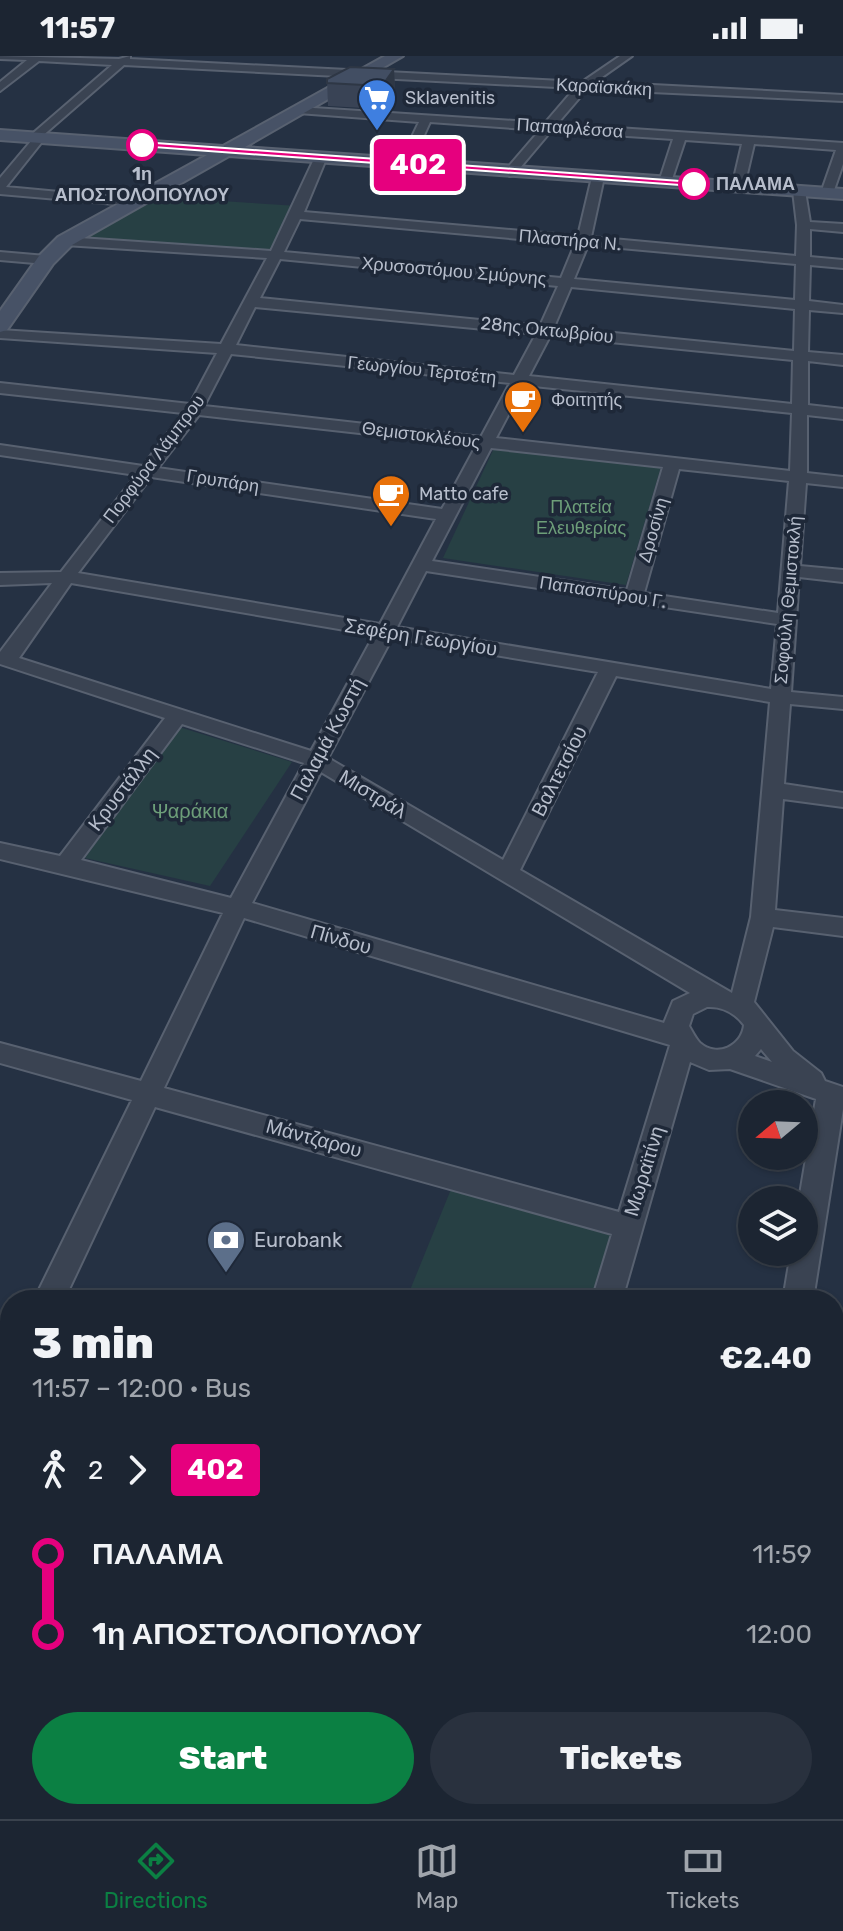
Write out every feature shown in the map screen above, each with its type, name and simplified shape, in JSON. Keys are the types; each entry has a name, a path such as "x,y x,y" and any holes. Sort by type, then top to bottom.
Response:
{"street":[{"name":"Καραϊσκάκη","path":"0,56 125,59 843,98"},
{"path":"0,326 46,260 65,241 396,56"},
{"path":"510,172 583,86 622,57"},
{"path":"0,88 36,58"},
{"path":"125,59 36,139 0,188 134,203"},
{"name":"Παπαφλέσσα","path":"298,110 843,147"},
{"path":"405,164 426,118"},
{"path":"665,182 680,136"},
{"path":"0,138 835,194 843,147"},
{"path":"738,187 749,141"},
{"name":"Πορφύρα Λάμπρου","path":"4,658 195,409 296,215 320,159"},
{"name":"Παλαμά Κωστή","path":"54,1290 237,909 546,330 583,242 598,177"},
{"name":"Σοφούλη Θεμιστοκλή","path":"738,1010 763,917 798,477 804,261 804,225 799,191"},
{"name":"Πλαστήρα Ν.","path":"296,215 843,264"},
{"path":"804,225 843,228"},
{"name":"Χρυσοστόμου Σμύρνης","path":"65,241 276,255 843,309"},
{"path":"0,256 46,260"},
{"name":"28ης Οκτωβρίου","path":"252,302 843,360"},
{"name":"Γεωργίου Τερτσέτη","path":"0,334 228,349 843,414"},
{"name":"Θεμιστοκλέους","path":"0,388 843,482"},
{"name":"Γρυπάρη","path":"0,450 446,515"},
{"name":"Δροσίνη","path":"634,597 672,464"},
{"name":"Παπασπύρου Γ.","path":"420,565 786,620"},
{"path":"790,570 843,576"},
{"name":"Σεφέρη Γεωργίου","path":"0,579 66,577 780,697 843,703"},
{"name":"Μιστράλ","path":"4,658 316,760 738,1010 784,1058 837,1096"},
{"name":"Βαλτετσίου","path":"507,874 610,668"},
{"name":"Κρυστάλλη","path":"66,864 178,715"},
{"path":"773,790 843,800"},
{"name":"Πίνδου","path":"0,851 66,864 237,909 682,1040"},
{"path":"763,917 843,927"},
{"path":"733,1059 753,1047 738,1010 703,998 682,1008 676,1027 682,1040 702,1056 718,1060 733,1059 837,1096 800,1290"},
{"name":"Μωραϊτίνη","path":"610,1290 682,1040"},
{"name":"Μάντζαρου","path":"0,1053 627,1226"}],"green space":[{"path":"158,197 298,206 272,253 83,240"},
{"name":"Πλατεία Ελευθερίας","path":"495,446 661,467 626,585 443,558"},
{"name":"Ψαράκια","path":"179,727 292,762 210,886 85,858"},
{"path":"456,1177 627,1226 610,1290 410,1290"}],"building":[{"path":"350,67 394,69 382,86 327,83 327,79"}],"bus line":[{"name":"402","path":"142,145 694,184"}],"place":[{"name":"Sklavenitis","path":"377,132"},
{"name":"1η ΑΠΟΣΤΟΛΟΠΟΥΛΟΥ","path":"142,145"},
{"name":"ΠΑΛΑΜΑ","path":"694,184"},
{"name":"Φοιτητής","path":"523,434"},
{"name":"Matto cafe","path":"391,528"},
{"name":"Eurobank","path":"226,1274"}]}
